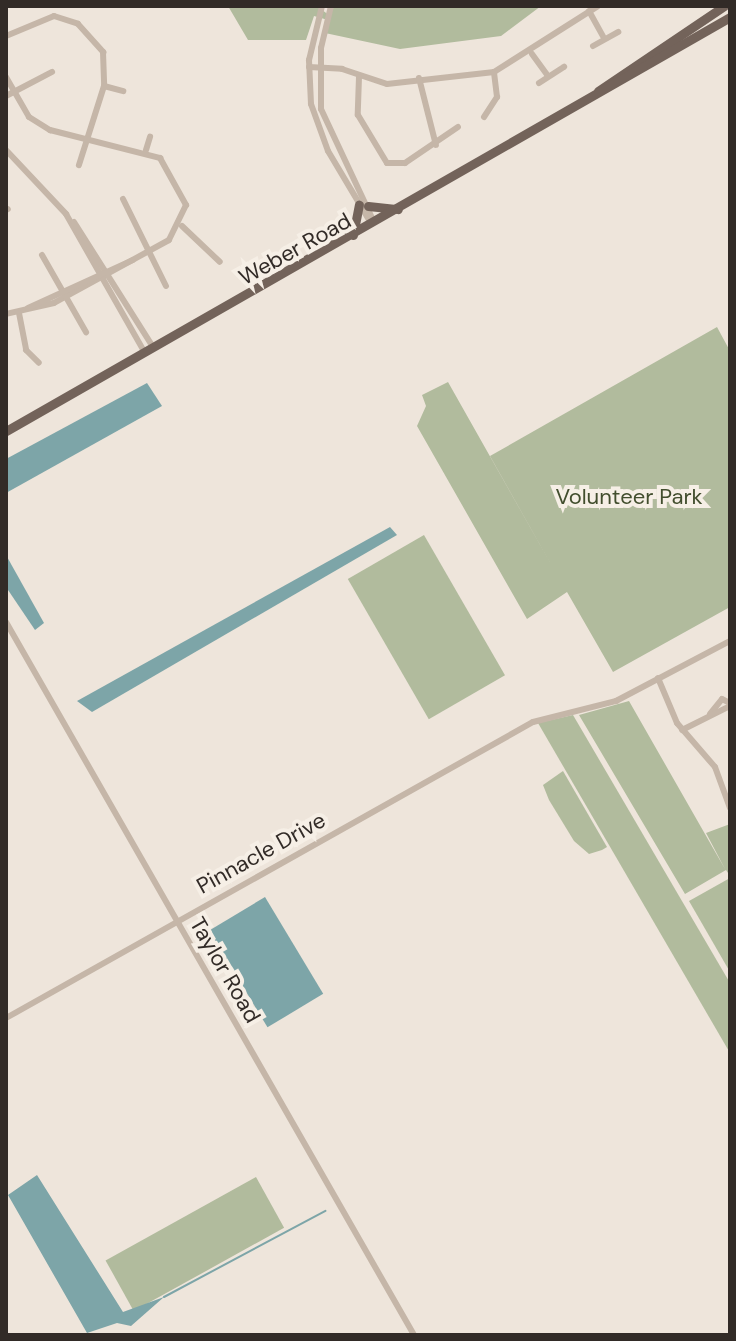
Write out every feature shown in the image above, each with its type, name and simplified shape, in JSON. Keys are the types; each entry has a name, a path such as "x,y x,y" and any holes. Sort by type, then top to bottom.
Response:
{"main road":[{"name":"Weber Road","path":"598,91 724,6"},
{"name":"Weber Road","path":"6,431 405,208 598,91 730,17"},
{"path":"350,239 361,222 364,206 405,208"}],"street":[{"path":"322,6 309,67 318,129 364,206"},
{"path":"331,6 320,68 328,128 374,225"},
{"path":"309,67 387,84 494,72 532,54 598,6"},
{"path":"589,11 603,36"},
{"path":"6,36 43,16 78,24 103,52 104,86 83,137 79,165"},
{"path":"593,46 603,36 618,32"},
{"path":"532,54 547,75"},
{"path":"539,83 547,75 564,67"},
{"path":"6,96 52,72"},
{"path":"484,117 497,97 494,72"},
{"path":"6,77 39,124 146,150 164,161 183,192 182,226 220,262"},
{"path":"359,77 353,101 381,159 399,166 436,145 458,127"},
{"path":"419,78 436,145"},
{"path":"104,86 123,91"},
{"path":"146,150 150,137"},
{"path":"6,150 66,214 110,270 149,350"},
{"path":"123,199 147,253 166,286"},
{"path":"66,214 149,350"},
{"path":"6,314 20,313 65,295 147,253 182,226"},
{"path":"42,255 86,332"},
{"path":"20,313 26,350 39,363"},
{"name":"Taylor Road","path":"6,622 414,1335"},
{"name":"Pinnacle Drive","path":"6,1018 533,722 616,701 730,641"},
{"path":"658,678 682,730 715,767 730,808"},
{"path":"682,730 730,704"}],"green space":[{"path":"228,6 317,6 330,16 334,6 541,6 501,36 400,49 325,33 328,20 314,16 306,40 248,40"},
{"name":"Volunteer Park","path":"717,327 730,351 730,607 613,672 567,592 527,619 417,426 426,406 422,395 448,382 561,582 490,456"},
{"path":"424,535 505,675 429,719 348,579"},
{"path":"629,701 725,869 706,833 730,824 730,876 726,870 685,894 579,715"},
{"path":"573,715 730,983 730,1053 538,723"},
{"path":"563,771 607,847 602,850 589,854 574,841 549,800 543,785"},
{"path":"730,878 730,972 689,901"},
{"path":"256,1177 284,1228 134,1311 106,1260"}],"water":[{"path":"147,383 162,406 6,493 6,459"},
{"path":"390,527 397,535 92,712 77,701"},
{"path":"6,555 44,623 35,630 6,587"},
{"path":"265,897 323,994 267,1027 209,930"},
{"path":"37,1175 123,1312 164,1297 131,1326 117,1323 87,1333 8,1195"}],"waterway":[{"path":"164,1297 325,1211"}]}
